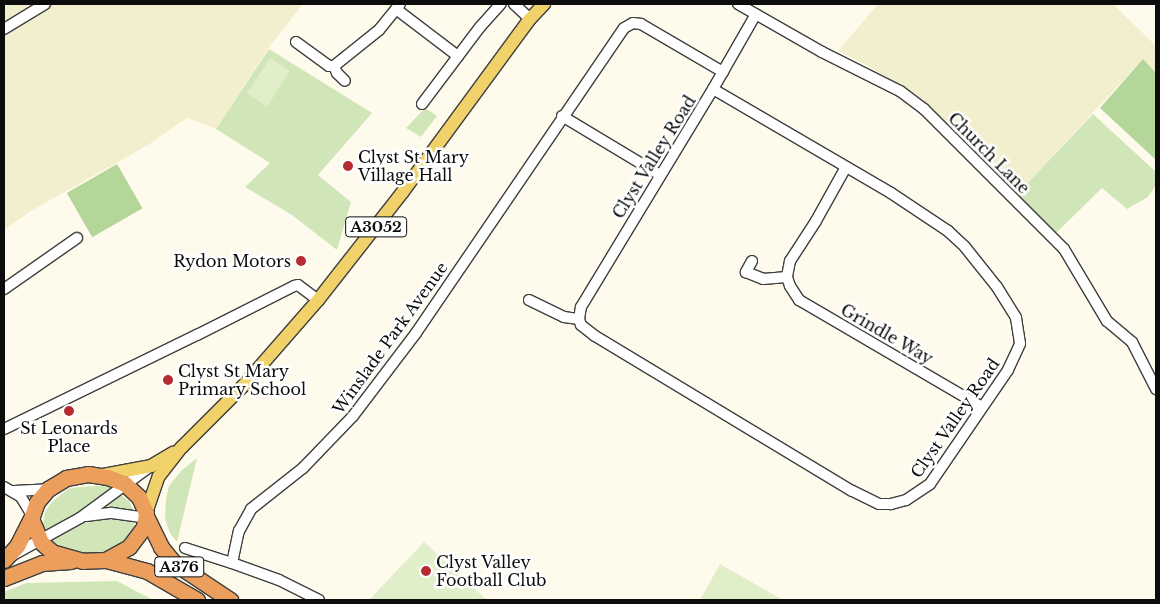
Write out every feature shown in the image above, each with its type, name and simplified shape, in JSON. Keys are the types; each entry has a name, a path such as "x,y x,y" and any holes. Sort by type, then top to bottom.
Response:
{"highway":[{"path":"4,560 17,546 32,517 37,502 48,489 73,476 88,474 125,484"},
{"name":"A376","path":"125,484 139,497 161,548 172,562 230,600"},
{"name":"A376","path":"106,560 130,547 144,527 146,515"},
{"path":"32,517 41,542"},
{"name":"A376","path":"41,542 52,552 82,561"},
{"name":"A376","path":"4,578 42,563 106,560 154,574 197,600"}],"main road":[{"name":"A3052","path":"146,515 159,476 182,448 243,386 318,300 402,194 530,19 544,4"},
{"name":"A3052","path":"100,476 121,474 150,466 182,448"}],"street":[{"path":"4,29 45,4"},
{"path":"422,104 480,27 501,4"},
{"path":"514,4 530,19"},
{"name":"Church Lane","path":"738,4 822,52 900,91 924,109 1064,249 1107,321 1132,342 1156,389"},
{"path":"296,42 329,66 334,66 379,30 398,6 458,56"},
{"name":"Clyst Valley Road","path":"714,89 891,192 948,231 970,253 1011,308 1016,318 1020,344 1008,370 930,484 906,500 891,504 879,504 852,491 595,336 581,325 579,319 581,307 714,89 756,14"},
{"name":"Winslade Park Avenue","path":"232,563 239,531 251,509 303,468 353,416 416,333 562,116 624,28 633,23 641,24 723,72"},
{"path":"334,66 336,73 346,81"},
{"path":"562,116 660,175"},
{"path":"752,261 744,275 763,280 787,277 790,261 816,221 846,167"},
{"path":"4,288 58,245 77,238"},
{"name":"Grindle Way","path":"787,277 799,300 982,407"},
{"path":"4,429 197,336 294,286 298,285 318,300"},
{"path":"529,300 564,317 579,319"},
{"path":"4,560 41,542 80,518 150,466"},
{"path":"4,487 14,491 21,497 32,517"},
{"path":"14,491 48,489"},
{"path":"80,518 91,514 112,513 146,515"},
{"path":"185,548 279,580 319,600"}],"shaded area":[{"path":"4,4 303,4 270,46 216,129 187,118 148,145 31,211 4,230"},
{"path":"878,4 1113,4 1156,46 1156,73 1143,59 1017,194 921,98 868,66 838,51"}],"green space":[{"path":"269,49 372,113 318,175 351,202 337,250 292,215 245,187 270,163 216,129"},
{"path":"270,58 290,71 267,106 247,93"},
{"path":"1143,59 1156,73 1156,160 1100,108"},
{"path":"425,108 437,116 421,137 406,128"},
{"path":"1093,114 1156,172 1156,185 1148,197 1127,209 1102,188 1054,235 1017,194"},
{"path":"117,164 142,208 92,237 67,193"},
{"path":"197,458 177,542 170,533 165,519 169,486 181,471"},
{"path":"107,485 129,501 136,516 133,529 123,542 110,550 94,555 72,552 54,545 45,532 43,524 45,512 52,502 69,488"},
{"name":"Clyst Valley Football Club","path":"424,542 487,600 369,600"},
{"path":"720,564 783,600 700,600"},
{"path":"117,581 153,600 4,600 4,592 26,583"}],"place":[{"name":"Clyst St Mary Village Hall","path":"348,166"},
{"name":"Rydon Motors","path":"301,261"},
{"name":"Clyst St Mary Primary School","path":"168,380"},
{"name":"St Leonards Place","path":"69,411"},
{"name":"Clyst Valley Football Club","path":"426,571"}]}
